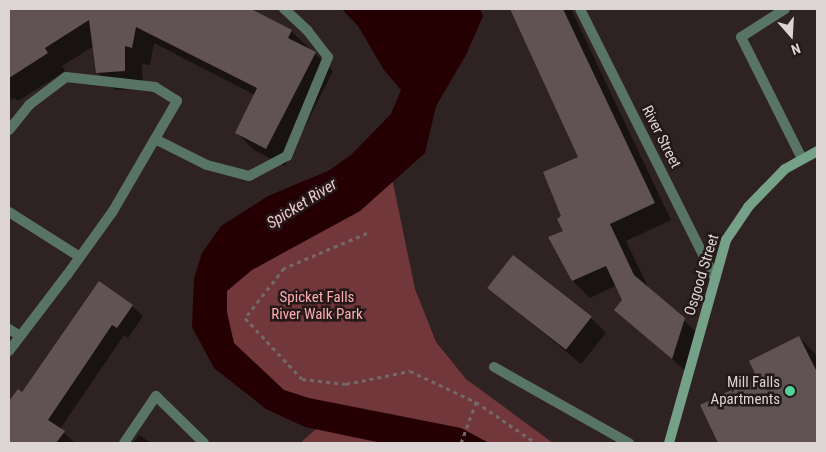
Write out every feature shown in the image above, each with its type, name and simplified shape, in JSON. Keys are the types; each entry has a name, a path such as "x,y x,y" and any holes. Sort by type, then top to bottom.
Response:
{"main road":[{"name":"Osgood Street","path":"669,443 726,240 748,207 785,169 817,151"}],"street":[{"path":"155,139 207,165 249,176 287,156 328,57 308,31 284,9"},
{"name":"River Street","path":"580,9 715,279"},
{"path":"785,9 741,37 802,159"},
{"path":"9,130 29,105 66,77 155,88 177,102 113,211 9,351"},
{"path":"9,212 80,257"},
{"path":"9,329 20,336"},
{"path":"494,367 629,443"},
{"path":"124,443 156,396 204,443"}],"path":[{"path":"367,233 284,268 245,318 302,379 346,384 410,371 476,402 536,443"},
{"path":"461,443 476,402"}],"green space":[{"name":"Spicket Falls River Walk Park","path":"391,173 415,289 436,342 466,379 553,443 300,443 326,420 225,362 209,273"}],"water":[{"name":"Spicket River","path":"342,9 480,9 483,16 466,55 436,106 425,153 360,211 252,270 227,291 227,312 234,343 284,390 309,398 461,428 489,443 382,443 305,427 266,409 214,368 192,327 194,279 202,253 221,226 268,196 328,171 351,155 391,114 401,90 384,70 358,26"}],"building":[{"path":"9,9 251,9 292,30 288,38 316,52 266,149 235,133 257,88 136,27 132,48 125,46 125,71 96,73 89,20 45,48 48,53 9,78"},
{"path":"510,9 563,9 655,203 610,224 634,275 685,318 672,359 614,310 622,300 606,266 572,281 548,237 563,231 557,219 561,216 543,172 578,157"},
{"path":"513,255 592,317 566,350 487,288"},
{"path":"99,281 133,305 117,328 112,325 48,420 65,431 56,443 9,443 9,401 18,389 22,392"},
{"path":"799,336 817,372 817,443 718,443 700,405 757,378 749,361"}],"place":[{"name":"Mill Falls Apartments","path":"790,391"}]}
